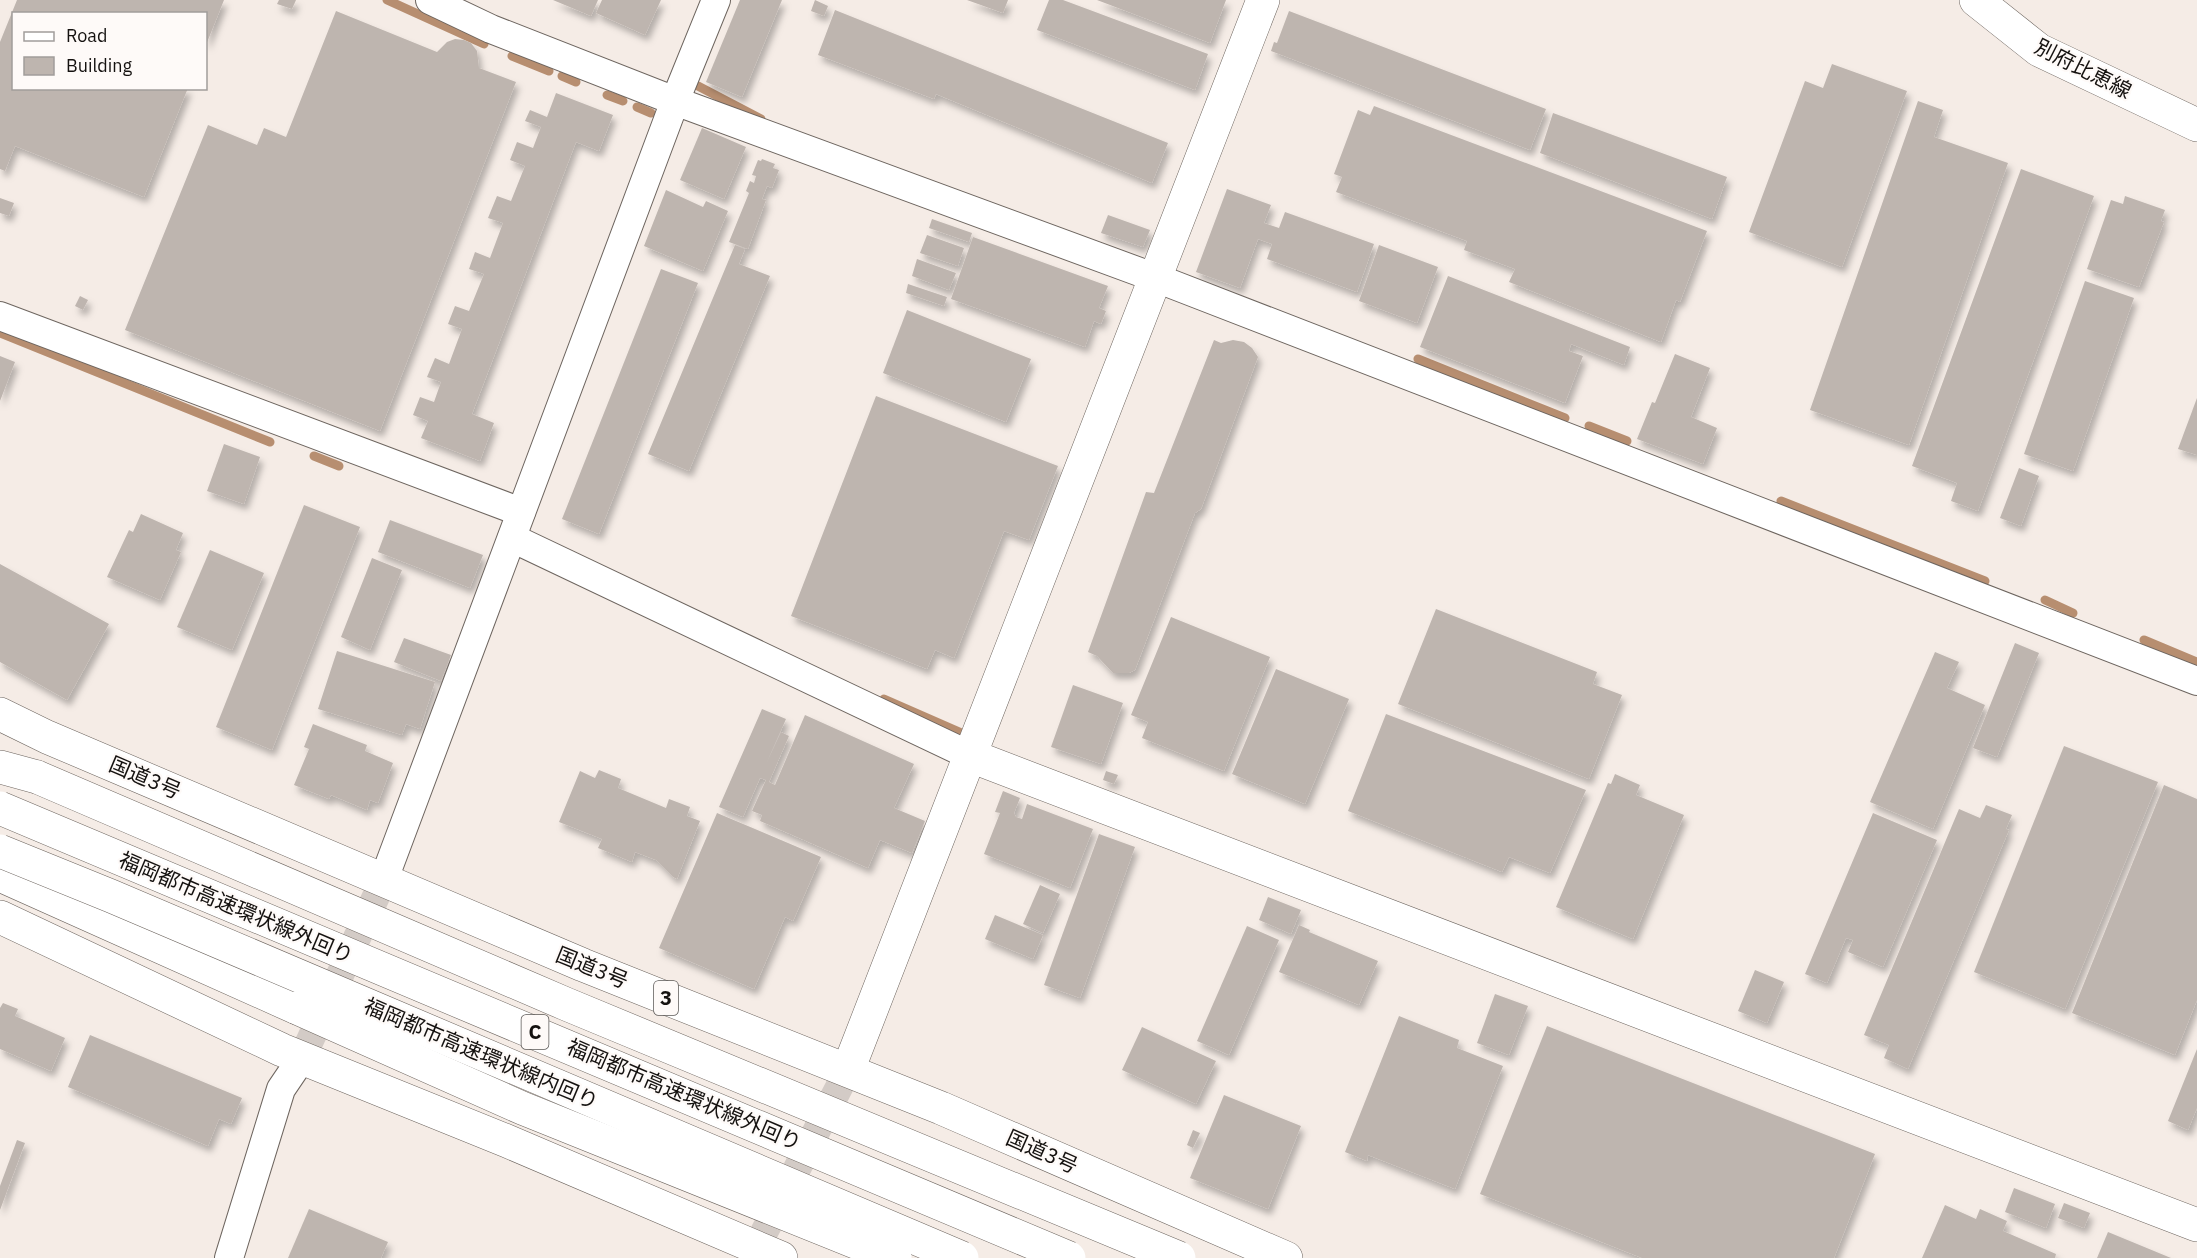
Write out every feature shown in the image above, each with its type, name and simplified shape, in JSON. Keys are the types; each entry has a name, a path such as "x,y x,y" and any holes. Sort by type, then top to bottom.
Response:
{"main road":[{"path":"848,1070 1263,0"},
{"name":"別府比恵線","path":"1976,0 2039,50 2197,125"},
{"name":"国道3号","path":"0,714 58,741 583,965 941,1108 1286,1258"},
{"path":"0,755 37,777 577,1009 1179,1258"},
{"path":"971,756 2197,1225"},
{"path":"0,767 37,777"},
{"name":"福岡都市高速環状線外回り","path":"0,808 1069,1258"},
{"name":"福岡都市高速環状線内回り","path":"0,851 122,900 962,1258"},
{"path":"0,875 522,1108 895,1258"},
{"path":"0,917 292,1054 507,1142 762,1255"},
{"path":"0,942 232,1036 292,1054"}],"street":[{"path":"430,0 491,29 675,101 1156,278 2197,681"},
{"path":"384,879 675,101 716,0"},
{"path":"0,316 516,525 971,756"},
{"path":"229,1258 292,1054"}],"building":[{"path":"17,0 224,0 207,42 207,12 12,12"},
{"path":"279,0 296,0 292,9 277,4"},
{"path":"553,0 598,0 591,16"},
{"path":"602,0 661,0 645,35 596,13"},
{"path":"740,0 782,0 742,97 706,82"},
{"path":"815,0 828,6 824,16 811,11"},
{"path":"967,0 1008,0 1003,13"},
{"path":"1049,0 1063,0 1208,54 1195,90 1037,30"},
{"path":"1097,0 1226,0 1210,43"},
{"path":"835,10 1168,143 1152,183 936,94 934,99 818,55"},
{"path":"336,11 437,52 447,42 455,39 464,40 471,43 477,51 479,68 516,82 380,431 125,330 208,125 257,145 264,128 286,137"},
{"path":"1289,11 1546,109 1530,150 1271,51 1274,42 1277,43"},
{"path":"12,12 12,90 187,90 144,197 15,146 5,171 0,169 0,42"},
{"path":"1832,64 1907,91 1842,267 1749,232 1805,81 1823,88"},
{"path":"556,93 613,115 599,151 576,142 472,414 494,423 480,461 421,438 428,421 413,415 420,397 434,402 441,382 427,377 435,358 449,364 462,329 448,324 455,306 469,311 484,274 469,269 475,252 490,258 503,223 488,218 497,196 511,201 525,166 510,160 517,142 533,148 541,127 525,121 530,110 547,117"},
{"path":"1918,101 1943,110 1934,137 2008,163 1909,445 1810,410"},
{"path":"1374,106 1707,231 1680,302 1676,300 1661,342 1509,282 1515,269 1464,250 1467,241 1336,192 1342,177 1334,174 1358,110 1370,115"},
{"path":"1553,113 1727,177 1712,219 1540,153"},
{"path":"702,128 746,147 724,199 680,180"},
{"path":"762,159 775,164 773,168 779,170 772,188 767,186 762,199 766,200 748,249 729,242 749,193 746,191 750,181 754,183 756,176 752,175 758,160"},
{"path":"2021,169 2094,196 1978,511 1951,501 1957,483 1912,466"},
{"path":"1227,189 1271,205 1264,223 1279,228 1285,212 1374,244 1357,292 1267,259 1272,244 1258,239 1240,288 1196,272"},
{"path":"666,190 703,207 706,201 728,211 703,271 644,246"},
{"path":"2125,196 2165,210 2161,221 2164,222 2139,287 2087,269 2111,200 2123,204"},
{"path":"0,198 14,203 9,216 0,213"},
{"path":"1108,215 1150,230 1143,247 1101,233"},
{"path":"932,219 972,233 969,242 929,228"},
{"path":"927,235 964,248 958,266 920,253"},
{"path":"973,237 1108,286 1099,308 1106,311 1101,324 1094,321 1085,347 951,299"},
{"path":"735,245 745,249 739,264 770,276 689,471 648,454"},
{"path":"1379,245 1438,267 1417,323 1359,301"},
{"path":"917,259 956,273 949,290 912,276"},
{"path":"661,269 698,283 599,534 562,519"},
{"path":"1448,276 1630,347 1624,365 1571,344 1569,351 1583,356 1565,403 1420,347"},
{"path":"2085,281 2134,298 2073,471 2024,454"},
{"path":"908,284 947,297 944,306 906,293"},
{"path":"80,296 88,300 83,310 75,306"},
{"path":"907,310 1031,359 1006,422 883,373"},
{"path":"1214,340 1221,343 1233,340 1244,342 1258,357 1201,509 1195,513 1135,670 1129,673 1113,673 1097,656 1088,652 1146,492 1154,493"},
{"path":"1675,354 1710,368 1691,417 1717,428 1703,464 1637,439"},
{"path":"0,356 15,362 0,401"},
{"path":"876,396 1058,466 1029,540 1004,531 954,658 935,650 927,669 791,616"},
{"path":"2197,398 2197,455 2178,449"},
{"path":"224,444 260,457 244,504 207,491"},
{"path":"2019,468 2039,476 2021,526 2000,518"},
{"path":"304,505 360,527 272,750 216,727"},
{"path":"141,514 183,533 176,550 181,552 160,600 107,577 129,530 133,532"},
{"path":"390,520 483,555 470,588 378,552"},
{"path":"210,550 264,573 232,650 177,627"},
{"path":"372,558 402,570 370,650 341,637"},
{"path":"0,564 109,624 67,700 0,662"},
{"path":"1436,609 1597,672 1593,684 1622,695 1589,779 1398,704"},
{"path":"1171,617 1270,657 1224,771 1142,738 1148,722 1131,715"},
{"path":"404,638 451,655 441,681 394,662"},
{"path":"2015,643 2039,653 1997,757 1973,748"},
{"path":"337,651 435,682 420,729 406,724 402,735 318,709"},
{"path":"1935,652 1959,662 1947,688 1985,705 1933,829 1870,802"},
{"path":"1276,669 1349,699 1305,804 1232,774"},
{"path":"1073,685 1123,703 1101,764 1051,747"},
{"path":"762,709 786,719 766,764 781,732 789,736 769,782 775,785 805,715 914,764 894,808 925,821 912,853 880,840 868,868 760,821 762,815 752,811 766,780 760,778 743,817 719,807"},
{"path":"1386,714 1586,790 1550,873 1509,857 1502,872 1348,811"},
{"path":"313,724 367,745 365,751 393,763 378,803 370,800 367,810 331,795 329,799 294,785 309,749 304,747"},
{"path":"2064,746 2158,782 2065,1009 1974,972"},
{"path":"599,770 621,779 618,788 666,808 669,799 690,807 687,816 700,821 677,879 656,860 635,852 632,862 598,848 602,839 559,822 580,771 595,778"},
{"path":"1106,771 1118,775 1114,784 1103,780"},
{"path":"1615,774 1640,785 1636,795 1684,815 1633,939 1556,907 1608,783 1611,784"},
{"path":"2164,785 2197,799 2197,1000 2175,1055 2072,1013"},
{"path":"1003,791 1020,798 1014,813 1016,817 1022,819 1027,804 1093,829 1070,888 984,854 1000,813 995,812"},
{"path":"1986,805 2012,815 2006,829 2009,830 1908,1069 1884,1058 1889,1045 1864,1035 1959,809 1980,818"},
{"path":"717,813 821,857 793,921 785,917 754,989 659,948"},
{"path":"1873,813 1937,840 1883,967 1848,952 1853,940 1846,938 1827,983 1805,974"},
{"path":"1099,834 1135,847 1080,998 1044,985"},
{"path":"1040,885 1060,894 1043,933 1023,924"},
{"path":"1268,897 1301,910 1291,934 1259,920"},
{"path":"995,915 1043,935 1033,959 985,939"},
{"path":"1299,925 1310,930 1309,932 1378,961 1359,1005 1279,972"},
{"path":"1247,926 1279,940 1229,1055 1197,1041"},
{"path":"1755,970 1784,982 1767,1023 1738,1011"},
{"path":"1495,994 1528,1006 1509,1055 1477,1043"},
{"path":"3,1003 18,1009 15,1016 65,1038 51,1071 0,1049 0,1008"},
{"path":"1399,1016 1459,1040 1457,1048 1503,1066 1455,1189 1368,1155 1367,1161 1345,1152"},
{"path":"1547,1026 1875,1154 1834,1258 1642,1258 1480,1194"},
{"path":"1142,1027 1216,1061 1196,1104 1122,1070"},
{"path":"90,1035 242,1098 231,1124 219,1119 208,1146 68,1087"},
{"path":"2197,1049 2197,1108 2188,1130 2168,1121"},
{"path":"1224,1095 1301,1126 1268,1209 1190,1178"},
{"path":"1193,1130 1200,1133 1193,1148 1187,1145"},
{"path":"17,1140 25,1143 0,1210 0,1186"},
{"path":"2014,1188 2055,1204 2046,1228 2005,1212"},
{"path":"2064,1203 2090,1213 2084,1228 2058,1218"},
{"path":"1945,1205 1976,1219 1980,1209 2007,1221 2003,1231 2056,1254 2055,1258 1922,1258"},
{"path":"309,1209 388,1242 381,1258 288,1258"},
{"path":"2108,1232 2171,1258 2097,1258"}],"waterway":[{"path":"387,0 484,44"},
{"path":"512,56 549,71"},
{"path":"562,76 576,82"},
{"path":"698,86 761,119"},
{"path":"607,95 623,101"},
{"path":"637,107 651,113"},
{"path":"0,333 270,442"},
{"path":"1418,359 1565,418"},
{"path":"1589,426 1627,441"},
{"path":"314,456 339,466"},
{"path":"1781,501 1985,581"},
{"path":"2045,600 2073,613"},
{"path":"2144,640 2197,662"},
{"path":"884,699 964,734"}],"tunnel":[{"path":"302,1058 384,879"},
{"path":"756,1248 848,1070"}]}
